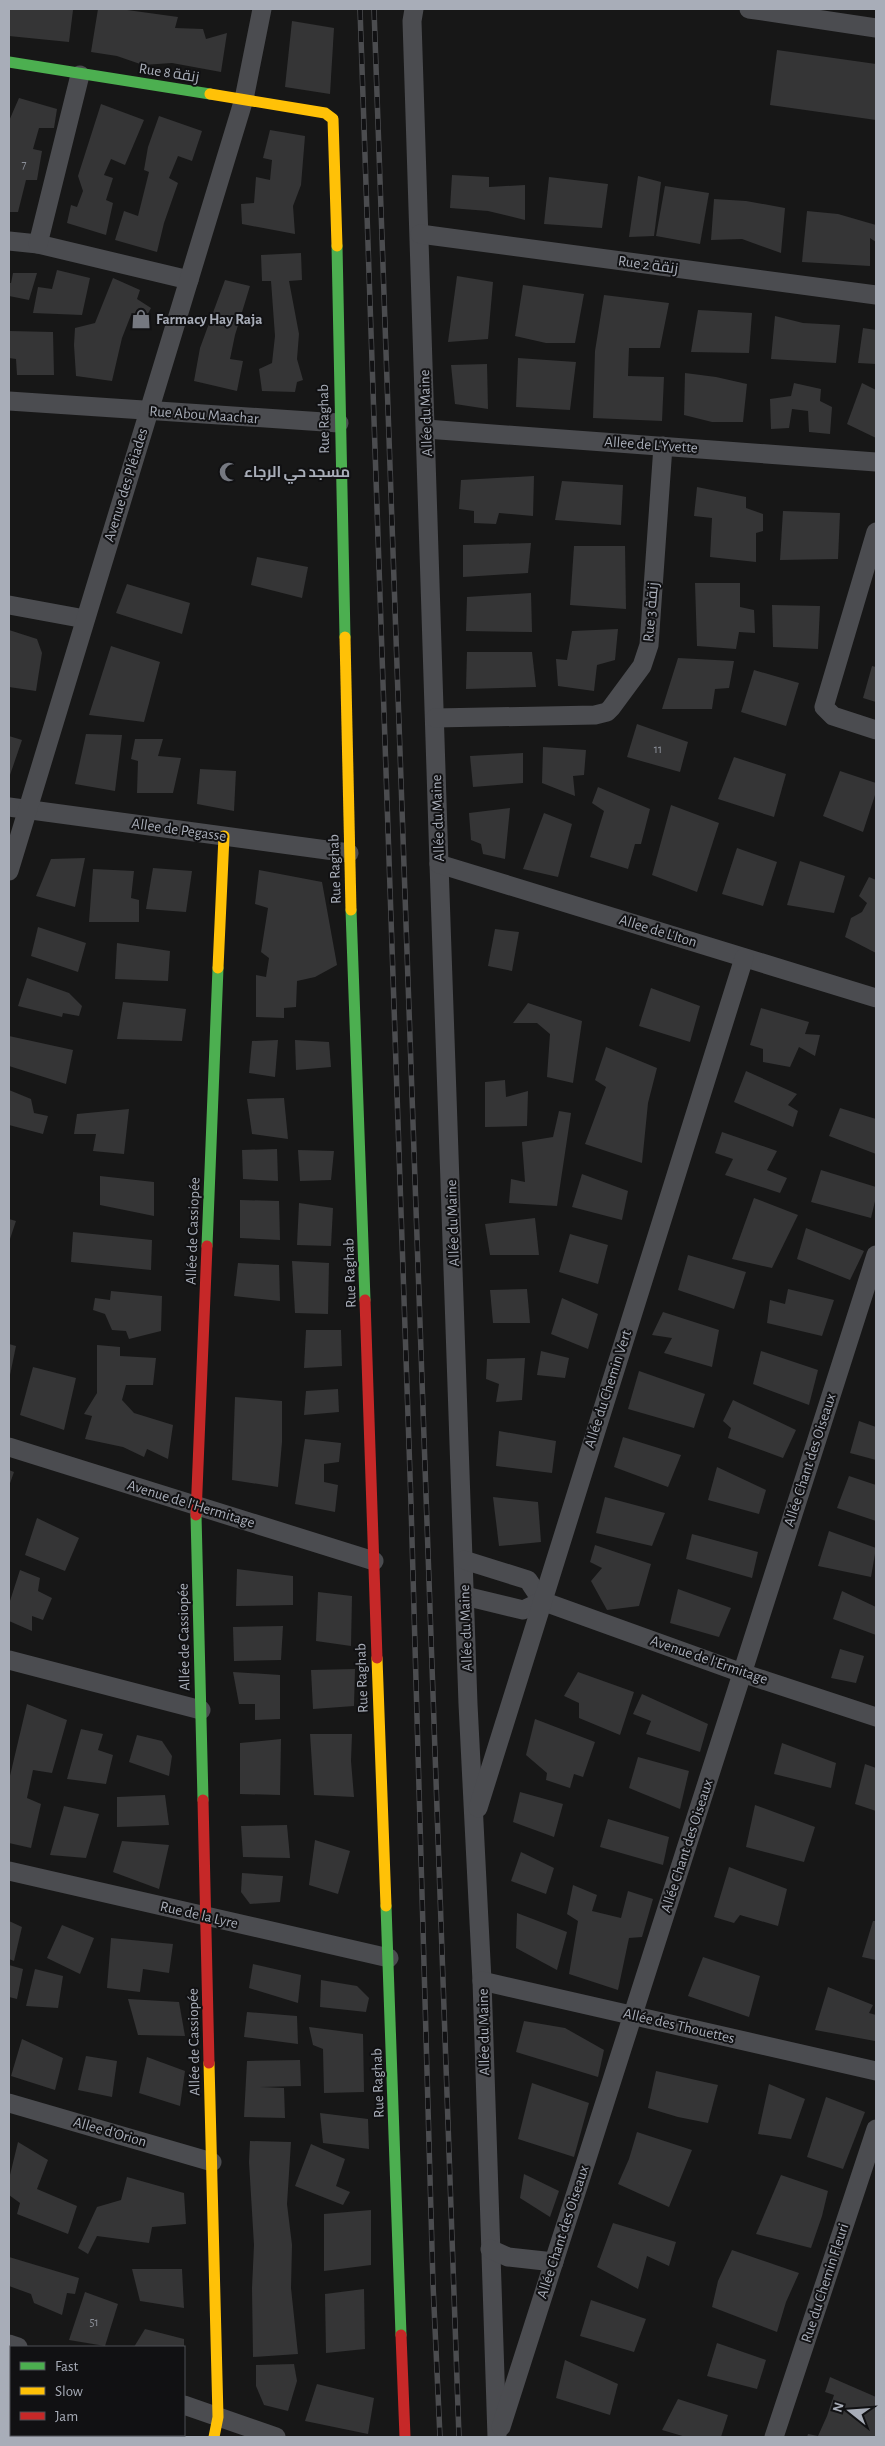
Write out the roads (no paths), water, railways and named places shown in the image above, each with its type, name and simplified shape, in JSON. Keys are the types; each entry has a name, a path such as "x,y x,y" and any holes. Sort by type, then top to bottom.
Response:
{"street":[{"name":"Avenue des Pléiades","path":"9,871 244,99 262,9"},
{"name":"Allée du Maine","path":"414,9 412,21 439,864 474,1821 482,1981 497,2437"},
{"path":"749,9 876,28"},
{"name":"Rue 8 زنقة","path":"9,62 80,75 325,112"},
{"path":"38,244 80,75"},
{"name":"Rue Raghab","path":"325,112 333,119 334,124 349,853 405,2437"},
{"name":"Rue 2 زنقة","path":"420,234 876,295"},
{"path":"9,241 38,244 189,280"},
{"name":"Rue Abou Maachar","path":"9,401 339,423"},
{"name":"Allee de L'Yvette","path":"426,429 876,462"},
{"name":"Rue 3 زنقة","path":"435,718 595,715 607,712 611,708 642,666 649,645 663,446"},
{"path":"876,532 824,707 833,716 876,730"},
{"path":"9,605 85,619"},
{"name":"Allee de Pegasse","path":"9,807 349,853"},
{"name":"Allée de Cassiopée","path":"214,2437 218,2417 196,1506 224,836"},
{"name":"Allee de L'Iton","path":"439,864 876,998"},
{"name":"Allée du Chemin Vert","path":"474,1821 744,958"},
{"name":"Allée Chant des Oiseaux","path":"497,2437 876,1254"},
{"name":"Avenue de l'Hermitage","path":"9,1447 374,1561"},
{"path":"464,1560 528,1580 542,1601 522,1610 466,1596"},
{"name":"Avenue de l'Ermitage","path":"542,1601 876,1717"},
{"path":"9,1660 201,1710"},
{"name":"Rue de la Lyre","path":"9,1871 389,1958"},
{"name":"Allée des Thouettes","path":"482,1981 876,2071"},
{"name":"Allee d'Orion","path":"9,2103 212,2162"},
{"name":"Rue du Chemin Fleuri","path":"774,2437 876,2129"},
{"path":"490,2249 508,2256 554,2262"},
{"path":"185,2405 276,2437"}],"railway":[{"path":"360,9 411,1504 433,2284 440,2437"},
{"path":"374,9 459,2437"}],"place":[{"name":"Farmacy Hay Raja","path":"141,319"},
{"name":"مسجد حي الرجاء","path":"229,472"}]}
